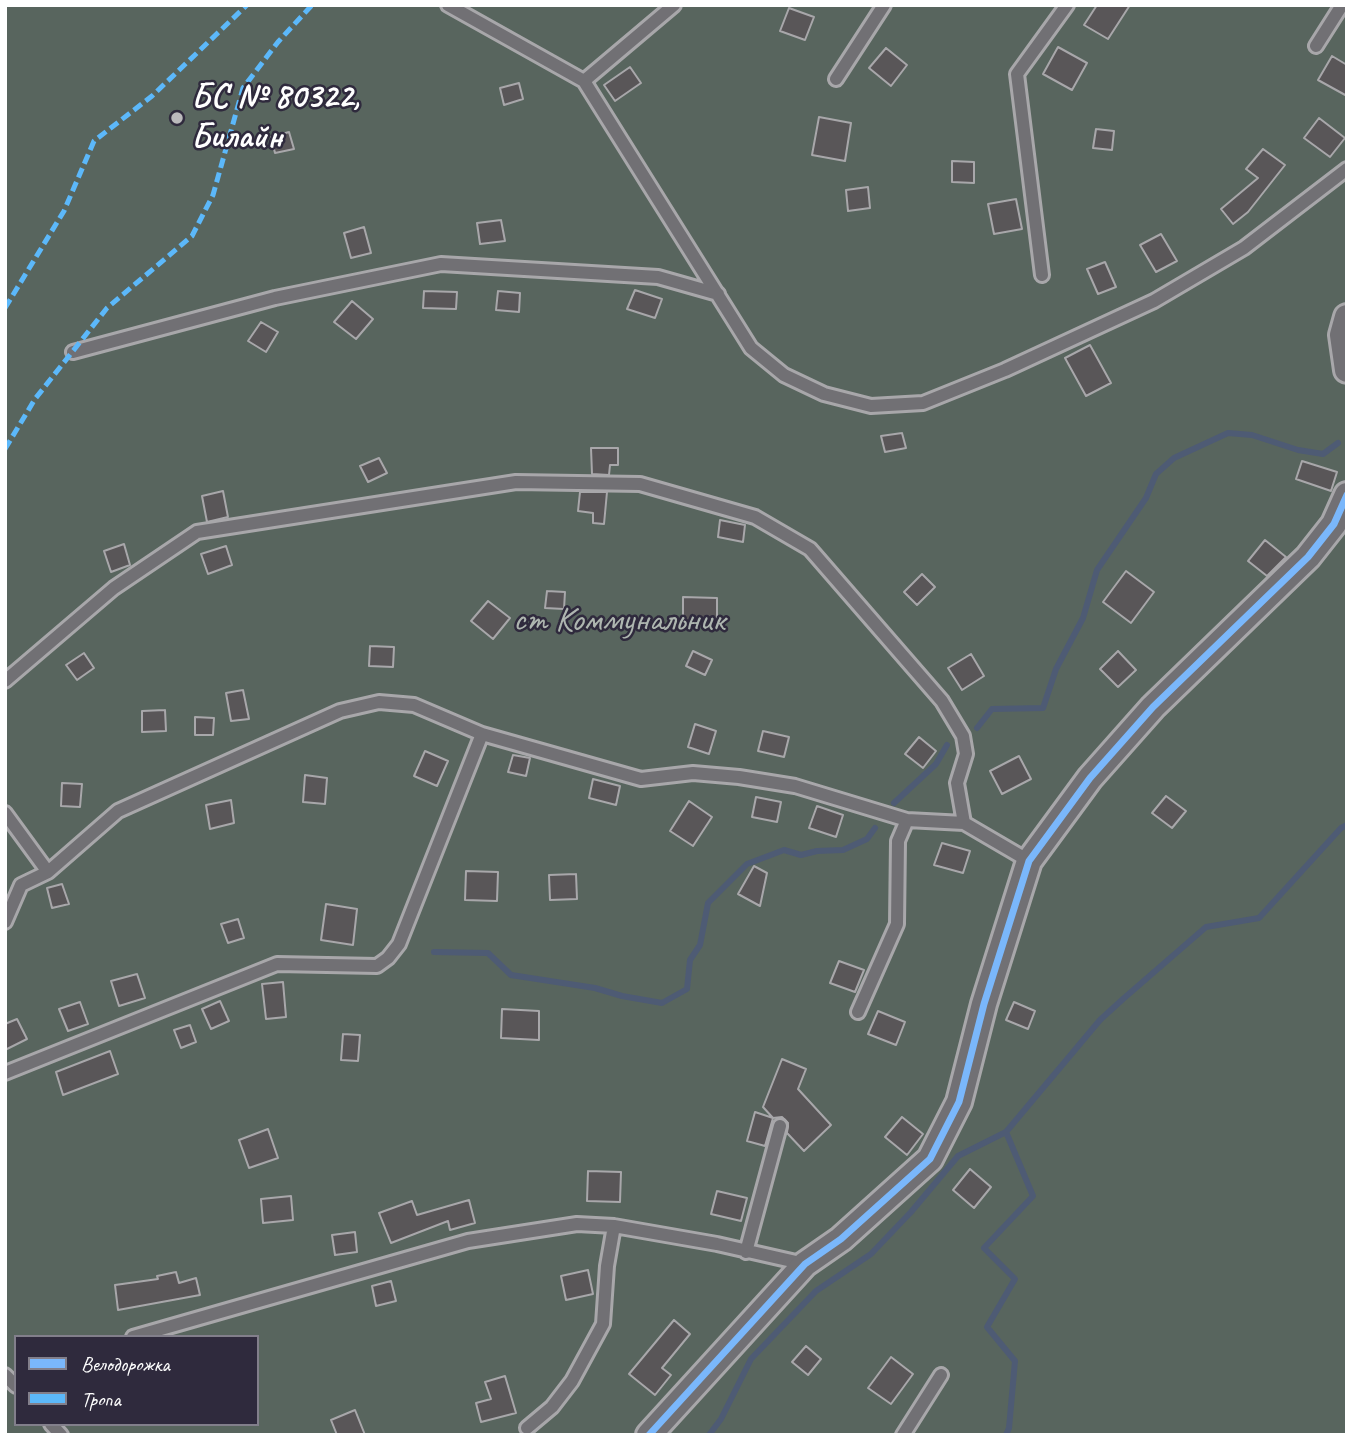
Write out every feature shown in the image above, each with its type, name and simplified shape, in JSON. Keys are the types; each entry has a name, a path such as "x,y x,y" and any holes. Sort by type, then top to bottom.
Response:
{"street":[{"path":"1347,317 1342,335 1347,370"},
{"path":"649,1435 805,1264 841,1239 930,1159 959,1102 984,1004 1029,861 1090,778 1153,707 1308,557 1334,524 1347,495"}],"lane":[{"path":"448,5 583,81 751,348 784,375 824,394 872,406 923,403 1005,370 1154,301 1244,248 1347,169"},
{"path":"583,81 674,5"},
{"path":"836,79 884,5"},
{"path":"1042,275 1017,74 1067,5"},
{"path":"1316,46 1342,5"},
{"path":"73,352 275,298 441,264 658,277 718,294"},
{"path":"5,681 114,588 197,532 516,482 640,484 755,517 810,549 942,701 963,736 966,754 957,783 964,823"},
{"path":"5,922 21,885 48,872 118,811 340,711 379,702 414,705 482,734 641,779 693,773 739,777 795,786 907,820 964,823 1029,861"},
{"path":"5,1073 277,964 377,967 399,944 482,734"},
{"path":"5,813 48,872"},
{"path":"858,1012 897,924 898,841 907,820"},
{"path":"746,1252 780,1126"},
{"path":"140,1335 468,1241 577,1224 614,1226 717,1244 805,1264"},
{"path":"527,1428 552,1406 572,1381 603,1324 607,1266 614,1226"},
{"path":"903,1435 941,1375"}],"green space":[{"name":"ст Коммунальник","path":"5,5 1347,5 1347,1435 5,1435"}],"building":[{"path":"1097,5 1130,5 1108,39 1084,25"},
{"path":"789,8 814,17 805,40 780,31"},
{"path":"1058,47 1087,63 1072,90 1043,74"},
{"path":"886,48 907,65 891,86 869,68"},
{"path":"1332,56 1347,65 1347,96 1318,80"},
{"path":"630,67 641,83 615,101 604,85"},
{"path":"519,83 523,99 504,105 500,88"},
{"path":"819,117 851,123 845,161 812,155"},
{"path":"1319,118 1345,138 1330,157 1304,138"},
{"path":"1096,129 1114,131 1112,150 1093,148"},
{"path":"289,132 294,149 275,153 271,137"},
{"path":"1263,149 1285,165 1248,212 1233,224 1221,209 1258,178 1246,169"},
{"path":"952,161 974,162 974,183 952,182"},
{"path":"868,187 870,208 848,211 846,190"},
{"path":"1016,199 1022,229 994,234 988,204"},
{"path":"501,220 505,241 480,244 477,223"},
{"path":"364,227 371,253 351,258 344,233"},
{"path":"1161,234 1177,261 1156,272 1140,245"},
{"path":"1105,262 1116,287 1098,294 1087,269"},
{"path":"635,290 662,299 655,318 627,309"},
{"path":"424,291 457,292 456,309 423,308"},
{"path":"498,291 520,293 519,312 496,310"},
{"path":"352,301 373,319 356,339 334,322"},
{"path":"261,322 278,332 266,352 248,341"},
{"path":"1090,345 1111,383 1086,396 1065,358"},
{"path":"902,433 906,448 885,452 881,436"},
{"path":"591,448 618,448 618,465 610,465 609,475 592,474"},
{"path":"379,458 387,473 368,482 360,466"},
{"path":"1302,461 1337,472 1331,491 1296,479"},
{"path":"223,491 228,517 207,522 202,496"},
{"path":"580,492 607,492 604,524 593,523 593,513 578,511"},
{"path":"720,520 745,525 743,542 718,537"},
{"path":"1265,540 1286,557 1267,576 1248,561"},
{"path":"124,544 130,565 111,572 104,551"},
{"path":"226,546 232,565 208,574 201,554"},
{"path":"1126,571 1154,592 1131,623 1103,602"},
{"path":"922,574 935,587 917,605 904,592"},
{"path":"547,591 565,592 564,609 545,608"},
{"path":"683,597 717,598 717,625 683,624"},
{"path":"488,601 510,618 493,639 471,621"},
{"path":"370,646 394,647 393,667 369,666"},
{"path":"693,651 712,660 705,675 686,666"},
{"path":"1118,651 1136,670 1118,687 1100,669"},
{"path":"84,653 94,668 77,680 66,665"},
{"path":"971,654 984,676 962,690 948,668"},
{"path":"243,690 249,719 231,721 226,693"},
{"path":"165,710 166,731 142,732 142,711"},
{"path":"195,717 214,718 213,735 195,735"},
{"path":"695,724 716,731 709,754 688,747"},
{"path":"763,731 789,737 784,757 758,751"},
{"path":"919,737 936,751 923,768 905,754"},
{"path":"425,751 448,761 437,786 414,776"},
{"path":"513,755 530,758 526,776 508,772"},
{"path":"1019,756 1031,779 1002,794 990,771"},
{"path":"305,775 327,778 325,804 303,802"},
{"path":"593,779 620,786 616,805 589,798"},
{"path":"62,783 82,784 80,807 61,806"},
{"path":"1166,796 1186,811 1172,828 1152,813"},
{"path":"756,797 781,802 777,822 752,817"},
{"path":"231,800 234,823 210,829 206,805"},
{"path":"689,801 712,817 693,846 670,831"},
{"path":"817,806 843,815 836,837 809,828"},
{"path":"942,843 970,851 963,873 934,865"},
{"path":"754,866 767,873 760,906 738,894"},
{"path":"466,871 498,872 497,901 465,900"},
{"path":"576,874 577,899 550,900 549,875"},
{"path":"62,884 69,904 52,908 47,888"},
{"path":"326,904 357,909 353,945 321,940"},
{"path":"238,919 244,938 228,943 221,924"},
{"path":"839,961 864,970 855,992 830,983"},
{"path":"137,974 145,998 119,1006 111,981"},
{"path":"283,982 286,1017 266,1019 262,984"},
{"path":"220,1001 229,1021 211,1029 202,1009"},
{"path":"80,1002 88,1024 68,1031 59,1009"},
{"path":"1014,1002 1035,1011 1028,1029 1006,1020"},
{"path":"502,1009 539,1011 539,1040 501,1038"},
{"path":"878,1011 905,1022 896,1045 868,1034"},
{"path":"17,1019 27,1039 5,1050 5,1024"},
{"path":"190,1025 196,1042 181,1048 174,1030"},
{"path":"343,1034 360,1035 358,1061 341,1060"},
{"path":"110,1051 118,1074 63,1095 56,1072"},
{"path":"782,1059 806,1069 798,1089 831,1125 804,1151 787,1133 788,1123 782,1117 773,1118 763,1107"},
{"path":"755,1112 773,1118 765,1146 747,1141"},
{"path":"902,1117 923,1134 907,1155 885,1137"},
{"path":"268,1129 278,1158 249,1168 239,1140"},
{"path":"970,1169 991,1187 974,1208 953,1190"},
{"path":"588,1171 621,1172 620,1202 587,1201"},
{"path":"717,1191 747,1198 741,1221 711,1214"},
{"path":"291,1196 293,1220 263,1223 261,1199"},
{"path":"469,1200 475,1223 450,1230 448,1221 391,1243 379,1213 412,1201 417,1215"},
{"path":"355,1232 357,1252 335,1255 332,1235"},
{"path":"588,1270 593,1294 566,1300 561,1276"},
{"path":"176,1272 179,1283 196,1278 200,1295 118,1310 115,1285 158,1279 157,1276"},
{"path":"391,1281 396,1301 376,1306 372,1286"},
{"path":"674,1320 690,1334 662,1368 671,1375 655,1395 629,1374"},
{"path":"806,1346 821,1359 808,1375 792,1362"},
{"path":"891,1357 913,1374 891,1404 868,1388"},
{"path":"505,1376 516,1413 481,1422 476,1403 491,1399 485,1382"},
{"path":"355,1410 365,1435 337,1435 331,1420"}],"waterway":[{"path":"977,728 992,709 1043,708 1056,669 1083,618 1097,570 1146,498 1156,474 1174,458 1228,433 1252,435 1298,450 1323,454 1338,443"},
{"path":"894,803 936,764 947,745"},
{"path":"1006,1435 1009,1428 1015,1361 987,1327 1015,1279 984,1248 1033,1196 1006,1132 1100,1020 1123,999 1206,927 1259,918 1341,828 1347,825"},
{"path":"434,952 488,953 511,975 595,988 662,1003 687,989 690,960 700,945 708,903 747,864 784,850 801,855 843,850 867,839 875,828"},
{"path":"709,1435 721,1419 751,1359 816,1291 871,1254 958,1156 1006,1132"}],"marked path":[{"path":"5,308 64,211 94,141 152,96 247,5"},
{"path":"5,449 35,399 107,308 192,236 213,195 243,88 278,42 312,5"}],"cycle path":[{"path":"649,1435 805,1264 841,1239 930,1159 959,1102 984,1004 1029,861 1090,778 1153,707 1308,557 1334,524 1347,495"}],"place":[{"name":"БС № 80322, Билайн","path":"177,118"}]}
